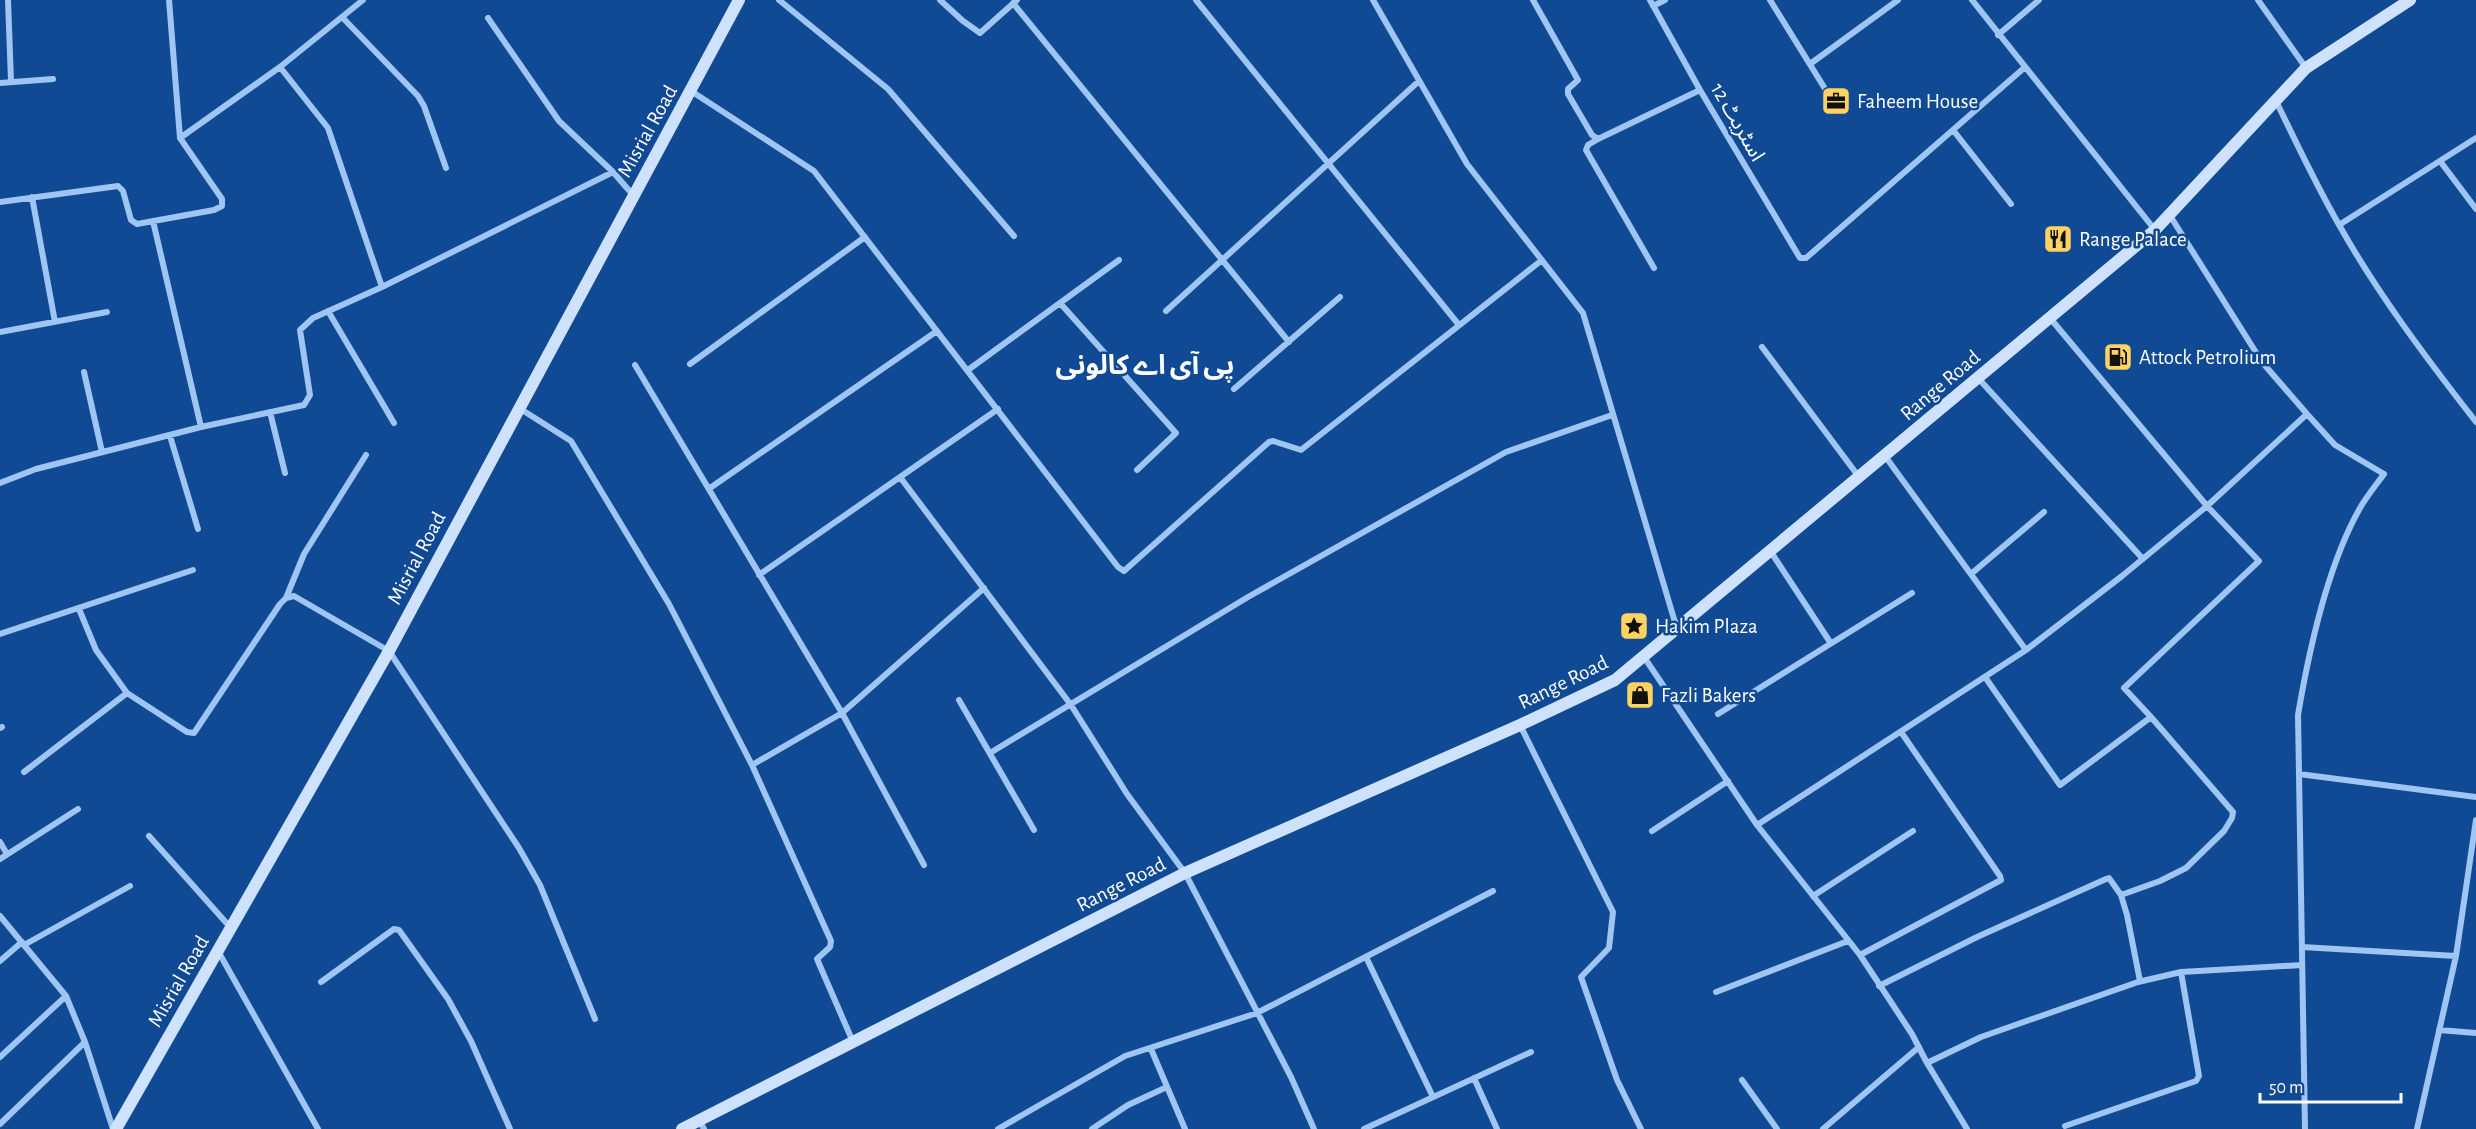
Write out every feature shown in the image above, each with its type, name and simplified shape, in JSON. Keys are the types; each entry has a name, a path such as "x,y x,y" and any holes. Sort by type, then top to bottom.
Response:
{"main road":[{"name":"Misrial Road","path":"115,1129 388,651 739,0"},
{"name":"Range Road","path":"682,1129 702,1125 853,1043 1185,873 1520,725 1615,680 1678,630 2155,230 2306,68 2410,0"}],"street":[{"path":"8,0 11,81"},
{"path":"0,202 118,186 123,191 127,212 133,223 214,210 222,206 222,199 180,138 169,0"},
{"path":"180,138 280,67 363,0"},
{"path":"779,0 888,89 1014,236"},
{"path":"940,0 980,33 1015,2 1288,342"},
{"path":"1196,0 1459,325"},
{"path":"1373,0 1467,164 1583,313 1678,630"},
{"path":"1533,0 1578,80 1568,89 1568,94 1592,135 1598,139"},
{"path":"1652,3 1665,0"},
{"path":"1770,0 1832,100"},
{"path":"1810,64 1898,0"},
{"path":"1972,0 2155,230"},
{"path":"1998,35 2039,0"},
{"path":"2258,0 2306,68"},
{"name":"اسٹریٹ 12","path":"1652,3 1700,90 1800,258 1806,258 1953,130"},
{"path":"342,17 420,100 447,168"},
{"path":"488,18 559,121 613,172 633,195"},
{"path":"280,67 328,128 382,287"},
{"path":"2011,204 1953,130 2024,68"},
{"path":"0,83 53,79"},
{"path":"1166,311 1419,81"},
{"path":"1654,268 1586,150 1588,145 1598,139 1700,90"},
{"path":"691,91 814,171 1118,567 1124,571 1269,442 1301,450 1542,260"},
{"path":"2276,100 2308,169 2339,225 2414,340 2476,422"},
{"path":"2339,225 2476,138"},
{"path":"2440,161 2476,209"},
{"path":"0,483 36,469 201,427 295,407 307,401 310,395 300,330 307,321 382,287 613,172"},
{"path":"32,197 55,322"},
{"path":"2169,214 2262,362 2335,446 2384,474 2360,507 2340,549 2307,660 2298,715 2305,1129"},
{"path":"153,221 201,427"},
{"path":"690,364 865,237"},
{"path":"968,370 1119,260"},
{"path":"1234,389 1340,297"},
{"path":"1060,303 1176,433 1137,470"},
{"path":"328,311 394,423"},
{"path":"0,332 107,312"},
{"path":"2050,317 2207,506 2259,561 2124,687 2233,812 2224,831 2186,868 2160,881 2121,895"},
{"path":"710,488 937,331"},
{"path":"1762,347 1859,478"},
{"path":"635,365 842,713 924,865"},
{"path":"84,372 102,452"},
{"path":"1978,378 2143,559"},
{"path":"519,408 571,441 669,604 752,765 831,942 830,947 817,959 853,1043"},
{"path":"759,575 998,409"},
{"path":"270,412 285,473"},
{"path":"1757,825 2026,650 2207,506 2307,414"},
{"path":"990,753 1248,597 1506,452 1612,415"},
{"path":"170,436 198,529"},
{"path":"79,609 96,650 127,693 186,732 194,733 286,598 304,554 366,455"},
{"path":"1885,456 2026,650"},
{"path":"900,477 1071,705 1126,794 1185,873 1314,1129"},
{"path":"1971,574 2044,512"},
{"path":"1771,552 1830,642"},
{"path":"0,634 193,570"},
{"path":"752,765 842,713 984,588"},
{"path":"1718,714 1830,642 1912,593"},
{"path":"286,598 294,596 388,651 519,848 540,885 595,1019"},
{"path":"1644,657 1757,825 1860,955 1919,1047 1967,1129"},
{"path":"1985,677 2060,785 2151,717"},
{"path":"24,772 127,693"},
{"path":"959,700 1034,830"},
{"path":"1520,725 1613,912 1609,948 1581,977 1617,1080 1641,1129"},
{"path":"1860,955 2001,880 1900,732"},
{"path":"2299,774 2476,797"},
{"path":"1652,831 1728,781"},
{"path":"0,859 78,808"},
{"path":"2417,1129 2457,956 2476,820"},
{"path":"1813,896 1913,831"},
{"path":"149,836 230,927"},
{"path":"0,842 7,854"},
{"path":"1880,986 1977,937 2106,879 2109,879 2121,895 2140,981"},
{"path":"0,961 23,943 130,886"},
{"path":"998,1129 1125,1056 1257,1013 1493,891"},
{"path":"0,916 66,996 85,1042 115,1129"},
{"path":"321,982 394,929 399,930 448,999 471,1041 510,1129"},
{"path":"1716,992 1848,941"},
{"path":"2302,947 2457,956"},
{"path":"218,951 318,1129"},
{"path":"1366,957 1433,1097"},
{"path":"1927,1063 1981,1037 2140,981 2181,972 2302,965"},
{"path":"2065,1126 2196,1081 2199,1076 2181,972"},
{"path":"0,1057 66,996"},
{"path":"2439,1030 2476,1033"},
{"path":"0,1124 85,1042"},
{"path":"1823,1129 1919,1047"},
{"path":"1151,1049 1185,1129"},
{"path":"1364,1129 1531,1052"},
{"path":"1474,1078 1497,1129"},
{"path":"1742,1080 1777,1129"},
{"path":"1092,1129 1128,1105 1167,1087"}],"place":[{"name":"Faheem House","path":"1836,101"},
{"name":"Range Palace","path":"2058,239"},
{"name":"Attock Petrolium","path":"2118,357"},
{"name":"Hakim Plaza","path":"1634,626"},
{"name":"Fazli Bakers","path":"1640,695"}],"district":[{"name":"پی آی اے کالونی","path":"1145,365"}]}
